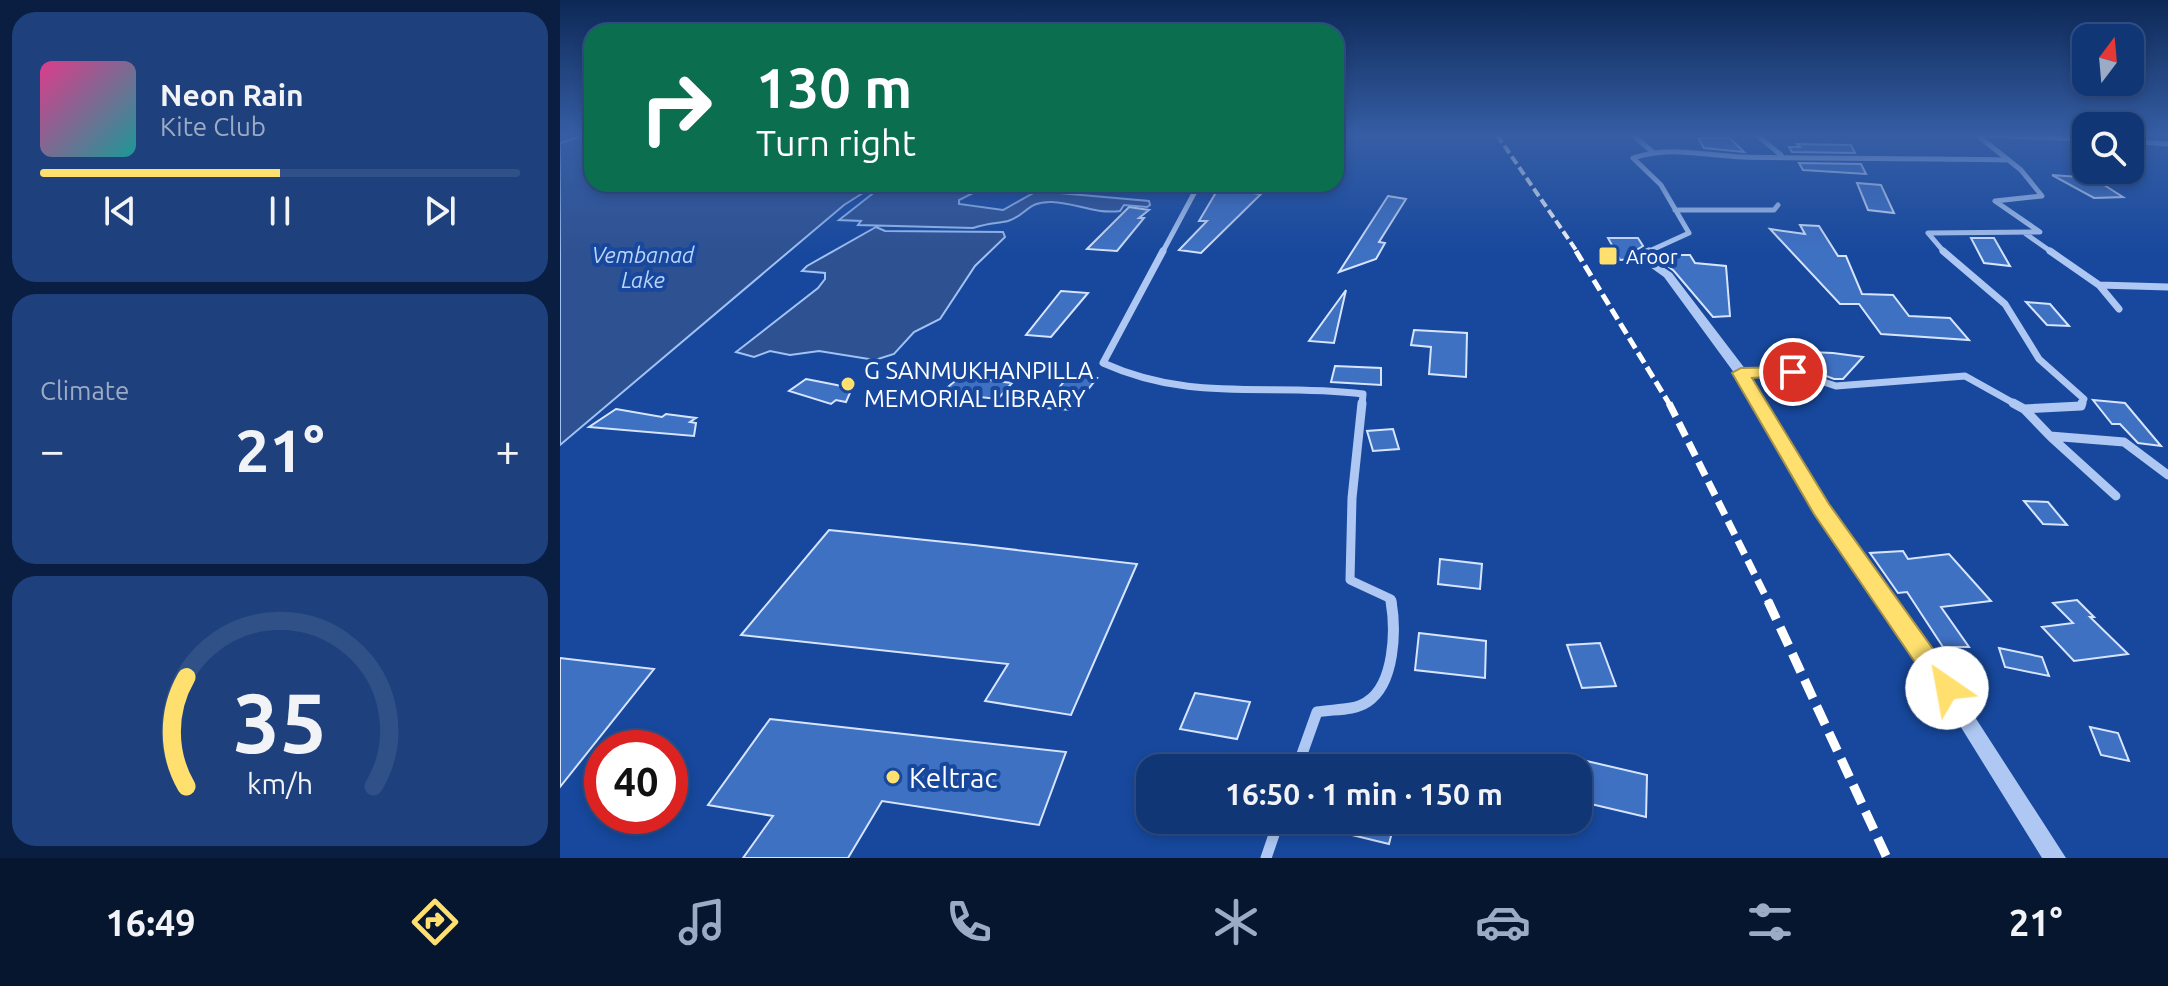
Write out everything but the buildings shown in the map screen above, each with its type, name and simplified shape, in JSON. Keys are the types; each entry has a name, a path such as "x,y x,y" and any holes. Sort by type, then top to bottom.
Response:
{"street":[{"path":"1640,255 1689,233 1661,185 1651,175"},
{"path":"2024,409 2081,406 2084,399 2039,359 2005,304 1951,260 1928,233 2040,232 1995,201 2042,196 2036,184 2026,175"},
{"path":"1195,192 1103,363 1139,382 1211,392 1323,387 1363,394 1352,498 1350,580 1391,599 1397,618 1382,689 1365,703 1317,712 1302,754"},
{"path":"1675,210 1774,210 1778,205"},
{"path":"2026,234 2099,285 2119,309"},
{"path":"1640,255 1668,275 1741,373 1822,509 1916,640 2055,858"},
{"path":"2099,285 2168,287"},
{"path":"1741,373 1793,372 1836,386 1965,376 2024,409 2116,496"},
{"path":"2050,436 2124,442 2168,475"},
{"path":"1266,858 1274,834"}],"water":[{"name":"Vembanad Lake","path":"560,175 584,175 584,192 864,192 844,205 560,445"},
{"path":"875,192 975,192 959,200 959,204 1003,210 1035,192 1149,201 1150,205 1124,205 1120,211 1110,212 1044,202 1008,221 973,228 858,225 861,221 839,220"},
{"path":"876,227 885,231 1003,232 1005,237 975,266 940,319 914,332 894,354 875,360 819,351 790,355 770,351 754,357 736,352 818,288 825,279 825,273 802,271 807,266"}],"railway":[{"path":"1524,175 1578,253"},
{"path":"1576,251 1670,405"},
{"path":"1670,405 1768,601"},
{"path":"1768,601 1887,858"}],"place":[{"name":"Aroor","path":"1608,256"},
{"name":"G SANMUKHANPILLA MEMORIAL LIBRARY","path":"848,384"},
{"name":"Keltrac","path":"893,777"}],"route":[{"path":"1793,372 1741,373 1822,509 1947,688"}]}
